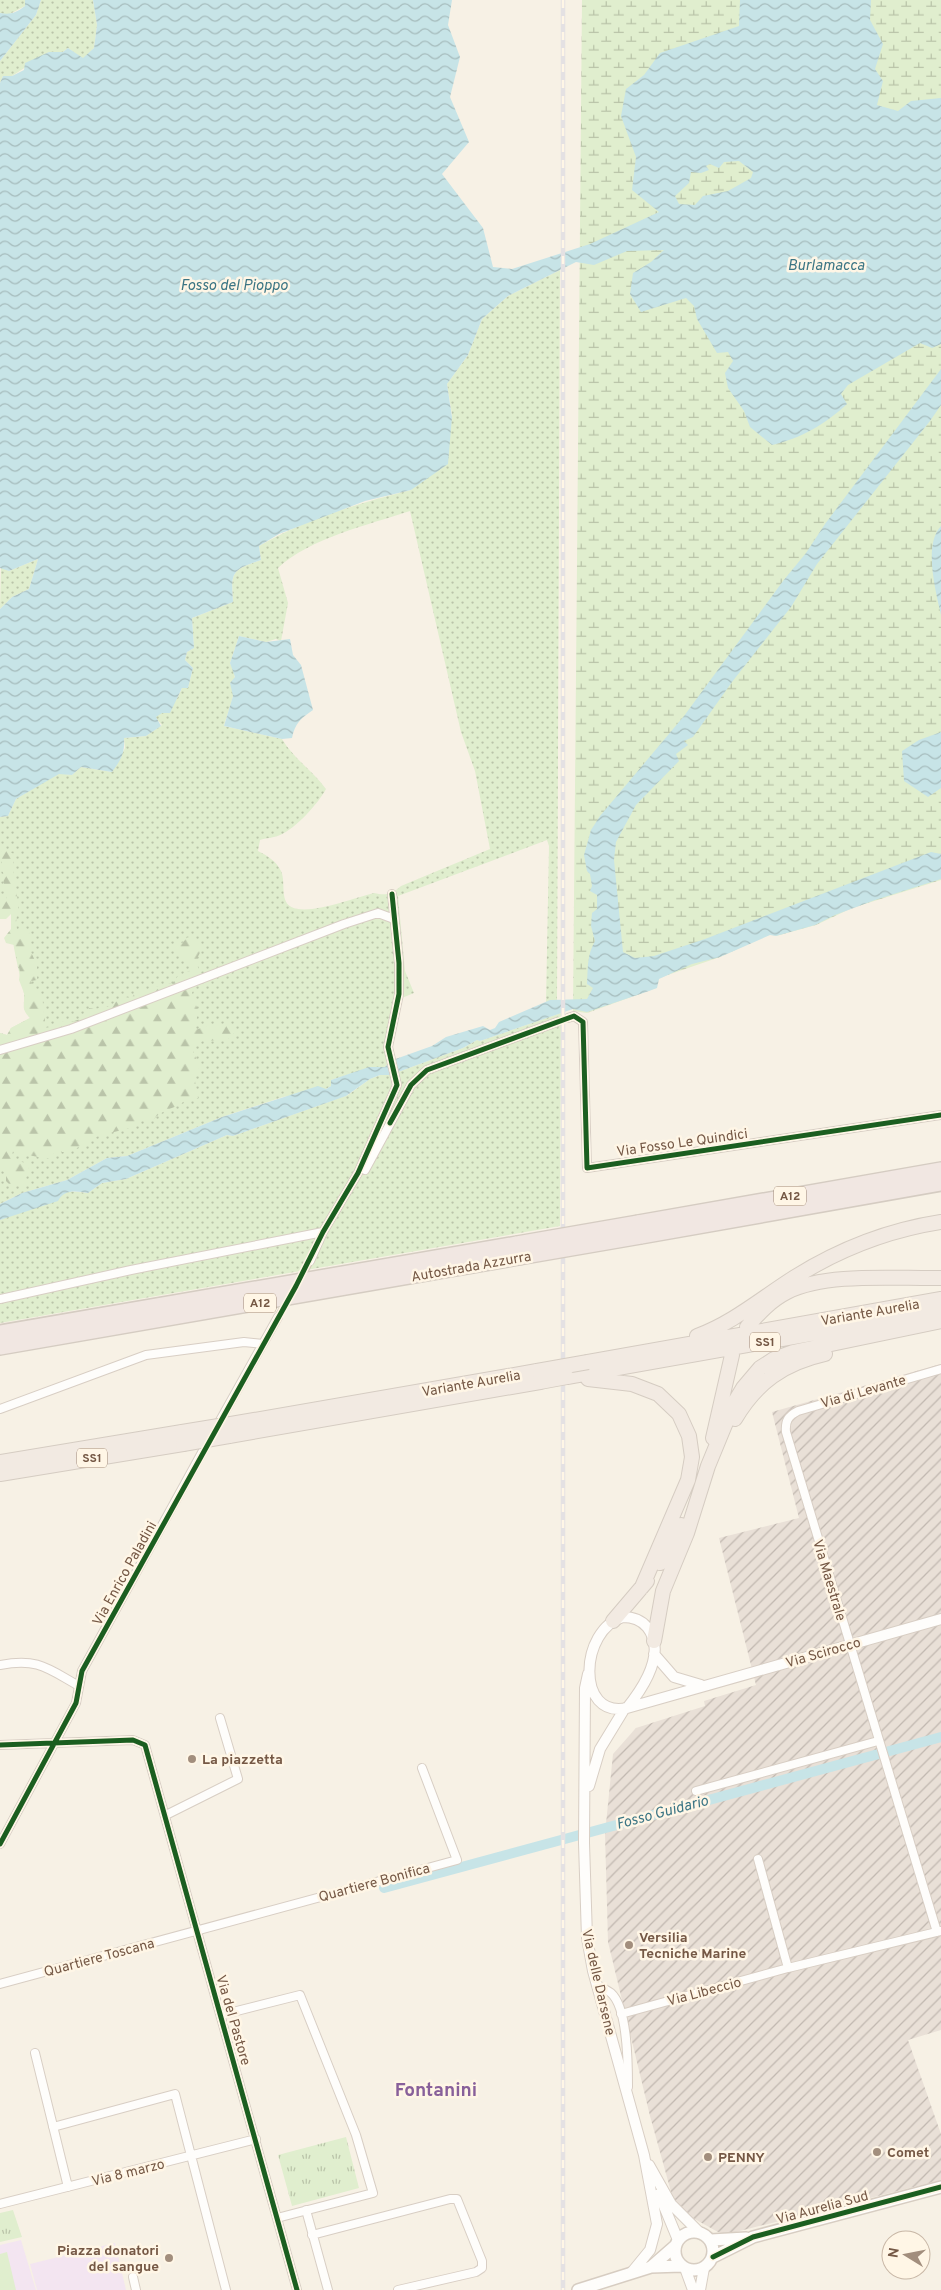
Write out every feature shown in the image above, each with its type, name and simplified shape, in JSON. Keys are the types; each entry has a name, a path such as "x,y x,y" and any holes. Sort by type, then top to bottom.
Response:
{"highway":[{"name":"Autostrada Azzurra","path":"639,1230 941,1170"},
{"name":"Autostrada Azzurra","path":"0,1334 941,1183"},
{"path":"649,1351 715,1329 796,1277 843,1251 883,1236 941,1222"},
{"name":"Autostrada Azzurra","path":"0,1348 518,1251"},
{"path":"747,1327 777,1298 808,1285 840,1280 941,1278"},
{"name":"Variante Aurelia","path":"539,1377 567,1377 649,1351 941,1299"},
{"name":"Variante Aurelia","path":"0,1474 183,1438 941,1311"},
{"path":"654,1647 663,1591 686,1533 708,1466 740,1393 754,1375 774,1359 799,1350 941,1321"},
{"path":"708,1466 748,1399 762,1384 780,1370 800,1361 824,1354 941,1331"},
{"path":"708,1466 718,1408 732,1355"},
{"path":"589,1371 658,1394 679,1414 689,1436 692,1461 688,1480 642,1587"},
{"name":"Variante Aurelia","path":"0,1462 183,1438"},
{"path":"613,1621 642,1587 670,1548 699,1492"}],"main road":[{"name":"Via Aurelia Sud","path":"710,2240 753,2237 941,2187"},
{"path":"651,2267 687,2232 699,2232 710,2240 713,2245 713,2257"},
{"name":"Via Aurelia Sud","path":"704,2268 713,2257 753,2237"},
{"path":"677,2243 676,2257 684,2267"},
{"path":"578,2290 651,2267 684,2267 694,2270 704,2268"}],"street":[{"path":"310,1261 323,1232 350,1188 391,1103 397,1086 388,1054 398,994 399,963 392,894"},
{"path":"0,1050 71,1030 344,924 378,913 394,918"},
{"name":"Via Fosso Le Quindici","path":"568,1018 574,1016 583,1022 587,1168 941,1115"},
{"path":"350,1188 357,1184 411,1085 427,1070 557,1022"},
{"path":"0,1299 131,1270 323,1232"},
{"name":"Via Enrico Paladini","path":"0,1844 76,1702 82,1670 278,1317"},
{"path":"0,1409 146,1355 244,1342 263,1344"},
{"name":"Via di Levante","path":"788,1418 798,1411 941,1369"},
{"name":"Via Maestrale","path":"788,1418 786,1432 884,1760 939,1931"},
{"path":"623,1617 638,1619 647,1626 654,1647 645,1682 626,1708 613,1708 601,1702 594,1692 588,1674 594,1647 602,1631 613,1621 623,1617"},
{"name":"Via Scirocco","path":"626,1708 941,1619"},
{"name":"Via Scirocco","path":"654,1647 667,1671 678,1680 705,1685"},
{"path":"0,1665 20,1662 37,1664 79,1686"},
{"name":"Via delle Darsene","path":"588,1674 585,1693 584,1842 586,1929 597,1985 644,2155 657,2231 650,2250 632,2272"},
{"name":"Via delle Darsene","path":"585,1804 597,1758 626,1708"},
{"path":"166,1815 238,1779 220,1718"},
{"name":"Via del Pastore","path":"55,1743 138,1741 145,1745 297,2290"},
{"path":"0,1745 55,1743"},
{"path":"696,1791 879,1743"},
{"name":"Quartiere Bonifica","path":"197,1930 456,1860 422,1768"},
{"path":"758,1859 788,1968"},
{"name":"Quartiere Toscana","path":"0,1984 197,1930"},
{"name":"Via Libeccio","path":"621,2014 788,1968 939,1931"},
{"path":"597,1985 611,1993 621,2014 627,2058 628,2097"},
{"path":"221,2015 300,1995 355,2132 373,2193 277,2218"},
{"path":"35,2053 68,2187"},
{"path":"53,2127 175,2094 226,2290"},
{"name":"Via 8 marzo","path":"0,2204 256,2139"},
{"name":"Via delle Darsene","path":"644,2155 671,2204 699,2232"},
{"name":"Via delle Darsene","path":"654,2174 658,2191 677,2243"},
{"path":"312,2235 450,2199 459,2200 482,2262 482,2268 476,2272 398,2290"},
{"path":"306,2210 328,2290"},
{"path":"684,2267 692,2290"},
{"path":"700,2290 704,2268"},
{"path":"133,2277 136,2290"}],"shaded area":[{"path":"941,1364 941,2030 908,2040 941,2134 941,2180 728,2234 718,2232 691,2217 673,2199 650,2116 608,1942 605,1834 613,1754 636,1728 705,1706 704,1701 756,1685 719,1538 799,1518 772,1412"},
{"path":"21,2240 36,2290 0,2290 0,2245"},
{"path":"115,2243 126,2290 37,2290 30,2264"}],"green space":[{"path":"0,0 25,0 25,6 8,15 0,13"},
{"path":"41,0 93,0 97,25 94,48 83,59 68,48 63,52 49,52 12,76 3,76 0,83 0,61 36,15"},
{"path":"582,0 941,0 941,880 852,908 816,925 776,936 770,934 720,957 659,978 656,988 587,1013 573,1011"},
{"path":"560,270 557,1000 546,1002 549,846 547,840 398,896 405,971 414,993 397,1000 390,1061 385,1067 369,1068 331,1080 331,1086 326,1089 283,1097 222,1117 127,1156 107,1158 67,1180 22,1193 0,1204 0,1033 7,1035 11,1028 30,1018 24,1009 24,993 13,941 12,909 0,911 0,817 8,816 16,799 59,773 72,775 81,767 112,772 125,748 124,738 146,736 162,725 155,717 178,697 182,688 188,688 193,668 185,660 187,652 194,648 192,618 233,602 233,578 238,570 261,560 259,546 277,536 333,513 411,490 452,415 447,384 468,355 482,319 508,296","holes":["410,511 461,732 475,771 490,849 401,886 389,894 374,893 336,904 306,909 298,909 287,904 281,871 277,864 258,851 260,840 278,836 299,822 312,809 326,789 282,739 224,726 235,686 235,678 230,663 239,636 266,642 276,639 281,641 288,603 278,568 306,548 323,540"]},
{"path":"38,559 29,589 12,597 0,609 1,567 9,571"},
{"path":"4,850 14,854 13,866 18,904 16,925 17,929 20,930 23,926 29,931 30,950 37,965 37,980 31,981 35,991 43,998 45,1028 55,1026 61,1021 71,1022 84,1018 89,1008 108,1007 123,997 132,998 135,992 147,990 152,986 172,984 178,976 191,970 189,962 184,960 180,953 171,949 172,946 179,946 188,937 200,944 201,951 196,960 200,974 192,993 198,1011 195,1030 229,1023 235,1032 227,1040 202,1041 192,1049 200,1067 194,1075 198,1098 193,1101 186,1100 160,1114 153,1120 144,1119 134,1127 98,1136 70,1152 55,1152 50,1158 44,1159 13,1151 12,1156 14,1160 30,1164 24,1185 10,1185 6,1181 6,1174 0,1168 0,1033 7,1035 11,1028 30,1018 24,1009 24,993 19,980 20,972 14,945 6,943 4,938 11,929 11,914 6,919 0,919 0,899 7,901 3,879 4,874 0,868 2,862 0,852"},
{"path":"561,1013 560,1226 0,1323 0,1220 68,1191 88,1193 102,1183 126,1179 227,1135 233,1136 348,1095 370,1079 380,1075 390,1075 463,1048 477,1040 480,1041"},
{"path":"346,2137 359,2188 292,2206 278,2155"},
{"path":"13,2210 22,2237 0,2242 0,2213"},
{"path":"7,2252 16,2290 0,2290 0,2254"}],"water":[{"path":"25,0 41,0 36,15 0,61 0,13 10,14 19,10 25,6"},
{"name":"Fosso del Pioppo","path":"93,0 452,0 448,25 460,57 450,97 469,142 442,174 483,228 493,267 512,269 590,244 659,212 632,190 636,157 621,116 626,89 644,75 660,53 739,26 740,0 871,0 870,20 883,44 875,69 883,81 877,105 898,111 911,101 941,98 941,344 932,348 920,343 848,385 841,394 847,404 839,411 822,424 803,434 772,445 750,427 744,411 728,388 725,373 733,361 728,352 717,353 697,319 694,306 686,298 641,312 630,294 633,273 651,262 664,250 627,251 594,265 576,262 508,296 482,319 468,355 447,384 452,417 448,464 411,490 365,501 279,534 259,546 261,560 238,570 233,578 233,602 192,618 194,648 187,652 185,660 193,668 188,688 182,688 170,713 162,713 156,717 161,726 146,736 124,738 122,756 112,772 81,767 72,775 59,774 16,799 8,816 0,817 0,609 12,597 29,589 38,559 9,571 0,568 0,83 3,76 12,76 24,70 25,63 49,52 63,52 68,48 83,58 94,48 97,25","holes":["739,161 753,172 751,178 728,191 703,196 695,205 679,204 675,196 689,183 691,172 701,173 709,170 706,166 710,164 719,168 724,162"]},
{"path":"941,369 941,405 817,564 791,607 732,682 693,737 684,741 688,745 676,754 679,761 636,805 616,842 614,860 623,952 635,958 654,956 705,939 931,852 941,854 941,879 875,900 835,915 815,925 776,936 770,935 720,957 692,964 659,979 657,988 649,991 587,1012 573,1009 480,1041 477,1040 463,1048 390,1075 380,1075 370,1079 346,1096 233,1136 227,1135 126,1179 102,1183 88,1193 75,1191 67,1193 58,1201 0,1220 0,1204 22,1193 67,1180 107,1158 127,1156 222,1117 318,1086 326,1089 331,1086 331,1080 369,1067 385,1067 390,1061 432,1046 446,1037 483,1026 490,1030 495,1028 499,1022 550,1000 587,999 593,988 587,984 589,956 595,941 591,926 592,913 597,909 597,895 590,891 592,886 590,874 587,871 584,855 591,830 600,816 684,716"},
{"path":"941,526 941,615 932,569 932,556 936,534"},
{"path":"239,636 266,642 290,639 293,655 301,665 313,710 299,721 292,738 282,739 224,726 233,696 230,683 235,677 230,663"},
{"path":"941,732 941,788 928,797 904,781 902,751 919,740"}],"waterway":[{"name":"Fosso Guidario","path":"384,1888 941,1737"}],"tunnel":[{"path":"299,1281 310,1261"},
{"path":"278,1317 289,1298"}],"railway":[{"path":"563,0 563,2290"}],"cycle path":[{"path":"0,1844 76,1703 82,1671 296,1286 323,1232 358,1173 397,1085 388,1047 399,994 399,963 392,894"},
{"path":"390,1123 411,1085 427,1070 574,1016 583,1022 587,1168 941,1115"},
{"path":"0,1745 133,1740 145,1745 297,2290"},
{"path":"713,2257 753,2237 941,2187"}],"place":[{"name":"La piazzetta","path":"192,1759"},
{"name":"Versilia Tecniche Marine","path":"629,1945"},
{"name":"Comet","path":"877,2152"},
{"name":"PENNY","path":"708,2157"},
{"name":"Piazza donatori del sangue","path":"169,2258"}],"district":[{"name":"Fontanini","path":"436,2089"}],"water label":[{"name":"Burlamacca","path":"826,265"}]}
